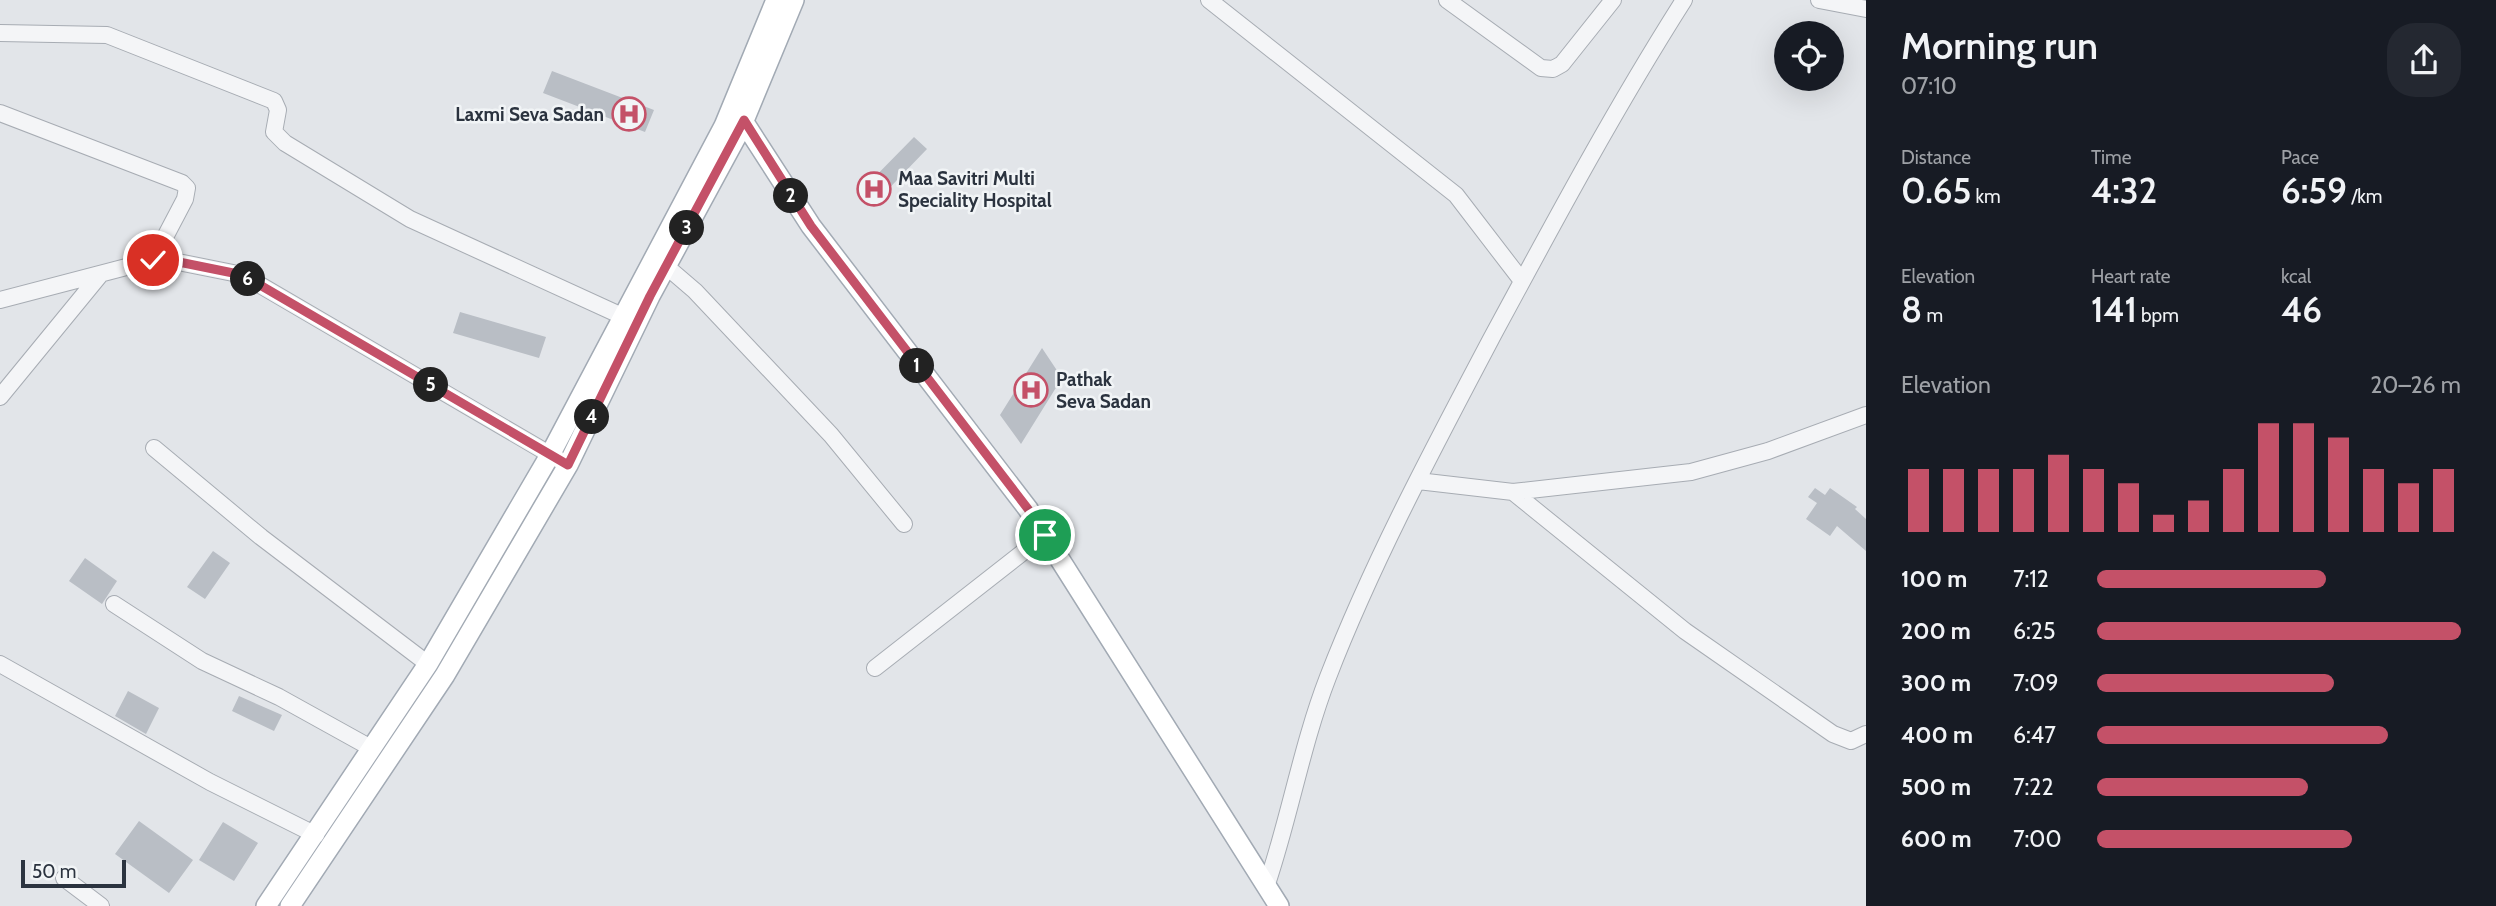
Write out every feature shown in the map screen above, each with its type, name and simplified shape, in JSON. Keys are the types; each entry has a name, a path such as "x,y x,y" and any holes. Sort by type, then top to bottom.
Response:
{"main road":[{"path":"266,906 316,835 559,460 589,424 598,383 622,316 738,113 776,0"},
{"path":"290,906 445,675 559,460 572,412 598,383 667,267 793,0"},
{"path":"738,113 811,226 1028,509 1279,906"}],"street":[{"path":"1209,0 1456,195 1483,225 1522,281"},
{"path":"1447,0 1541,68 1553,69 1563,64 1613,0"},
{"path":"1267,884 1304,750 1328,677 1418,481 1620,101 1684,0"},
{"path":"1819,0 1866,9"},
{"path":"0,33 107,35 274,101 278,110 274,132 285,143 410,219 622,316"},
{"path":"0,113 182,183 187,188 185,199 153,260"},
{"path":"0,300 153,260 169,260 243,275 559,460"},
{"path":"667,267 695,291 831,435 904,524"},
{"path":"0,397 100,275"},
{"path":"1418,481 1513,492 1712,468 1866,415"},
{"path":"154,448 261,537 428,664"},
{"path":"1513,492 1685,631 1833,734 1851,741 1866,734"},
{"path":"875,668 1045,535"},
{"path":"114,604 202,661 279,697 371,748"},
{"path":"0,664 210,782 316,835"},
{"path":"64,878 101,906"}],"building":[{"path":"552,71 654,110 645,132 543,93"},
{"path":"914,137 927,149 872,206 858,194"},
{"path":"460,312 546,337 539,358 453,333"},
{"path":"1042,348 1062,378 1021,444 1000,415"},
{"path":"1815,488 1825,495 1830,488 1857,507 1855,509 1866,519 1866,551 1837,526 1830,536 1806,519 1817,503 1808,497"},
{"path":"213,551 230,563 205,599 187,587"},
{"path":"85,558 117,581 102,604 69,581"},
{"path":"128,691 159,708 146,734 115,716"},
{"path":"239,696 282,715 274,731 232,711"},
{"path":"139,821 193,860 169,893 115,854"},
{"path":"223,822 258,843 234,881 199,860"}],"place":[{"name":"Laxmi Seva Sadan","path":"629,114"},
{"name":"Maa Savitri Multi Speciality Hospital","path":"874,189"},
{"name":"Pathak Seva Sadan","path":"1031,390"}],"route":[{"path":"153,260 169,260 243,275 568,465 650,296 744,120 811,226 1028,509 1045,535"}]}
